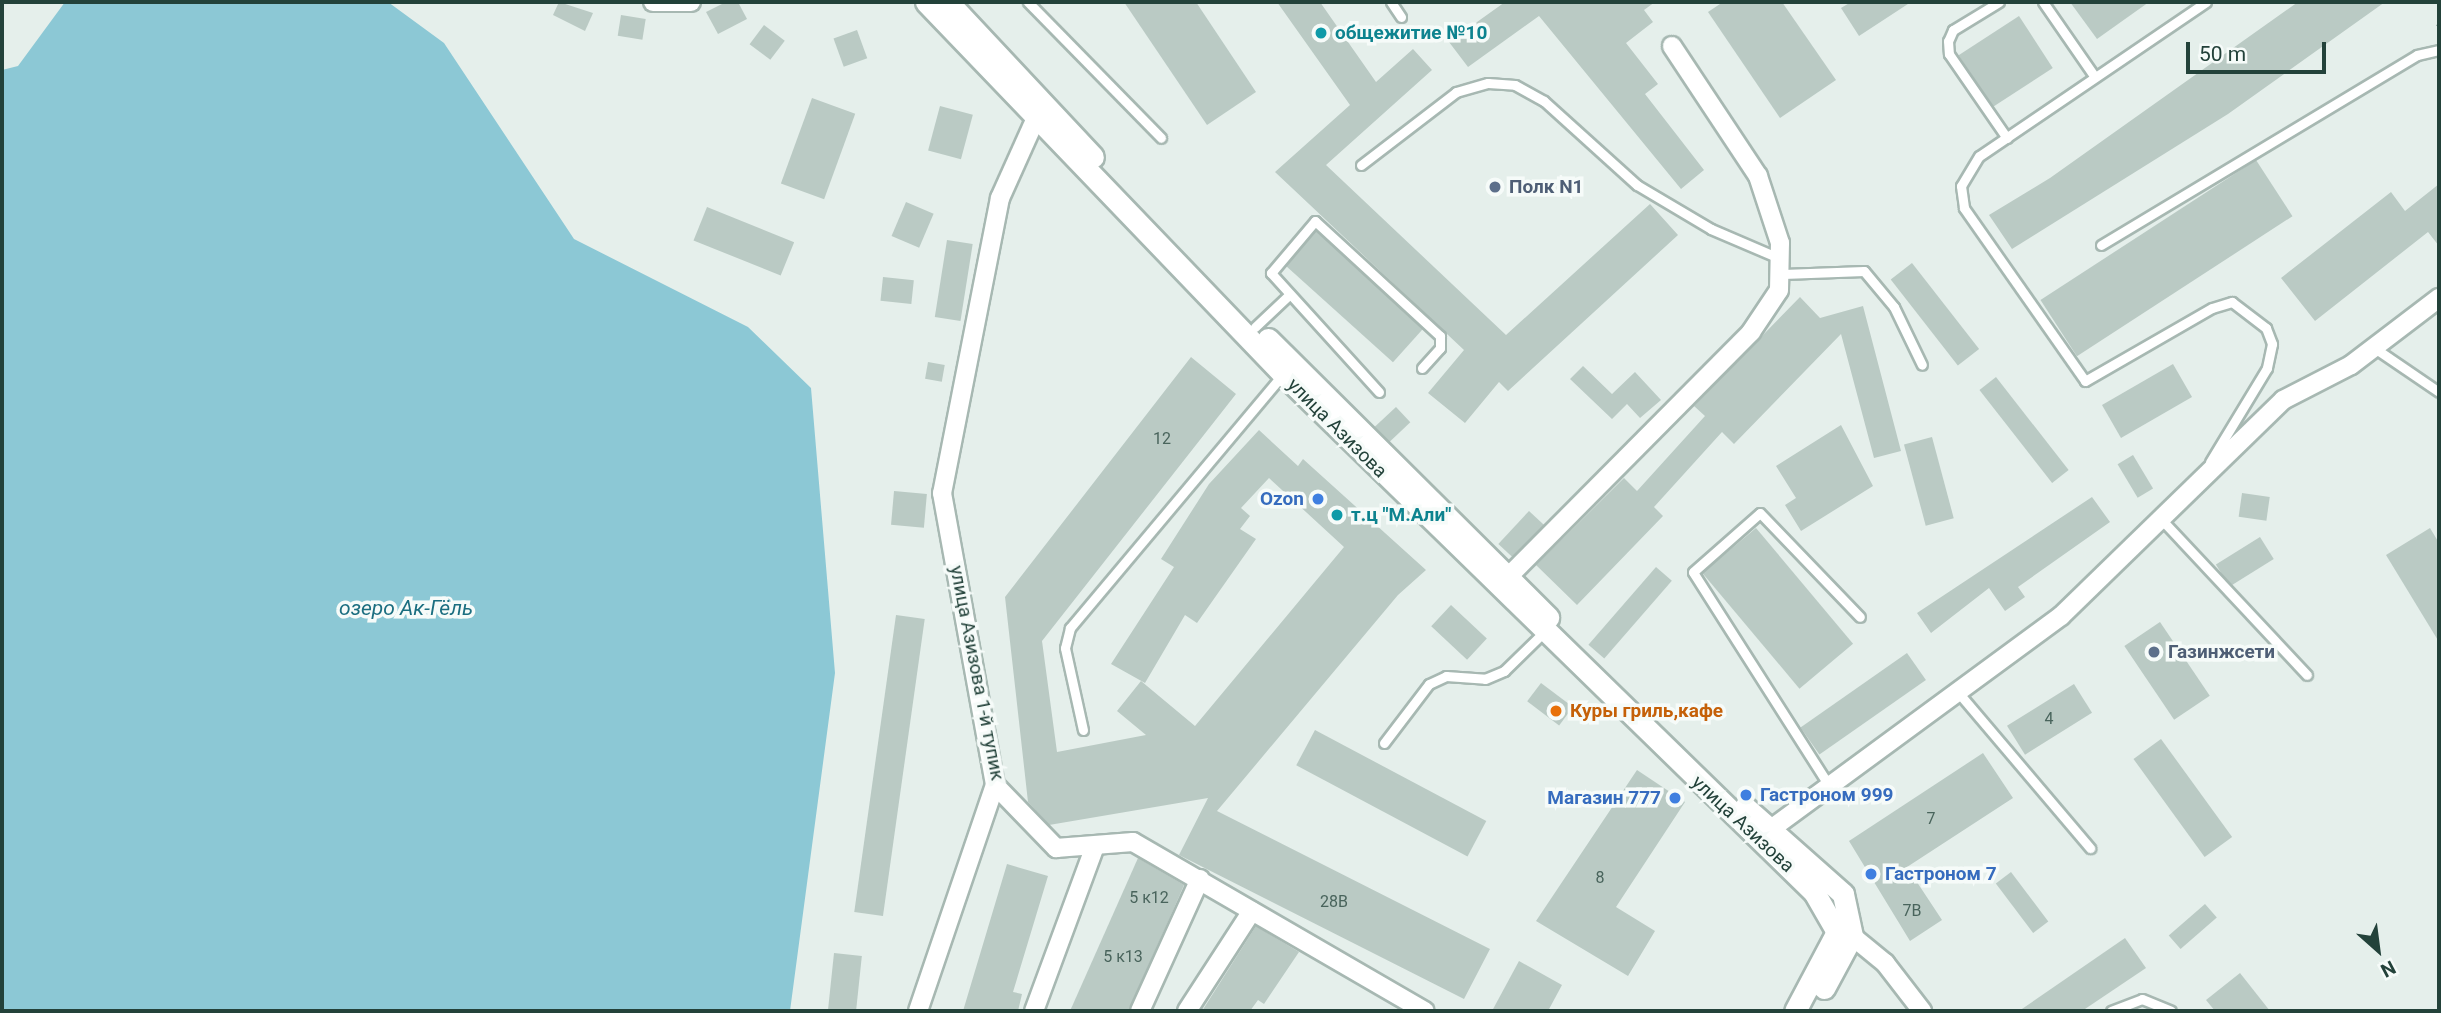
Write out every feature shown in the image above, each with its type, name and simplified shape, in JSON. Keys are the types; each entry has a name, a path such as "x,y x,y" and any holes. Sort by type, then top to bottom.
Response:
{"main road":[{"name":"улица Азизова","path":"926,2 1283,374 1832,916 1837,932 1795,1011"},
{"name":"улица Азизова","path":"948,2 1255,327 1771,829 1843,894 1852,936"},
{"path":"1811,1011 1852,936"}],"street":[{"path":"653,2 691,2"},
{"path":"1509,576 1751,332 1783,267 1758,176 1672,46"},
{"name":"улица Азизова 1-й тупик","path":"1036,118 999,198 942,494 995,785 1056,848 1133,842 1424,1011"},
{"path":"1771,829 2061,616 2193,491 2283,400 2376,349 2439,298"},
{"path":"918,1011 995,785"},
{"path":"1034,1011 1095,846"},
{"path":"1140,1011 1200,879"},
{"path":"1187,1011 1252,911"},
{"path":"1852,936 1885,963 1922,1011"}],"lane":[{"path":"1028,2 1161,138"},
{"path":"1391,2 1401,17"},
{"path":"1999,2 1953,30 1948,41 1949,54 2007,138"},
{"path":"2043,2 2095,77"},
{"path":"2193,491 2267,368 2272,344 2266,328 2232,302 2212,307 2099,379 2085,381 1964,208 1961,186 1967,170 2007,138 2206,2"},
{"path":"2101,245 2417,55 2439,50"},
{"path":"1361,165 1456,93 1488,83 1515,85 1544,101 1637,185 1711,229 1783,267 1864,271 1894,307 1922,365"},
{"path":"1379,392 1289,295 1271,269 1320,221 1440,336 1440,348 1422,368"},
{"path":"1255,327 1289,295"},
{"path":"2376,349 2439,392"},
{"path":"1083,730 1065,648 1070,628 1283,374"},
{"path":"1828,785 1693,572 1760,513 1860,617"},
{"path":"2162,520 2306,675"},
{"path":"1384,743 1429,684 1446,676 1485,679 1504,671 1544,632"},
{"path":"1957,691 2090,848"},
{"path":"2111,1011 2142,999 2171,1011"}],"water":[{"name":"озеро Ак-Гёль","path":"65,2 388,2 444,43 574,239 748,327 811,388 835,673 790,1011 2,1011 2,70 18,66"}],"building":[{"path":"559,2 593,13 585,31 553,15"},
{"path":"726,2 738,2 747,19 718,34 706,12"},
{"path":"1124,2 1196,2 1256,92 1207,125"},
{"path":"1277,2 1320,2 1376,82 1413,49 1432,70 1326,165 1506,335 1650,204 1678,235 1508,391 1499,382 1465,423 1428,393 1464,350 1275,172 1350,105"},
{"path":"1505,2 1655,2 1644,10 1653,22 1626,43 1658,84 1645,94 1704,170 1681,189 1539,16 1468,67 1449,42"},
{"path":"1723,2 1782,2 1836,80 1780,118 1708,12"},
{"path":"1851,2 1911,2 1859,36 1841,8"},
{"path":"2070,2 2149,2 2097,39"},
{"path":"2298,2 2385,2 2228,114 2012,249 1989,215 2050,178"},
{"path":"621,15 646,19 642,40 618,36"},
{"path":"2019,16 2053,68 1992,107 1959,55"},
{"path":"764,25 785,41 770,60 750,44"},
{"path":"857,30 867,58 844,67 834,39"},
{"path":"812,98 855,114 824,199 781,184"},
{"path":"940,106 973,115 961,159 928,150"},
{"path":"2256,160 2292,216 2077,356 2040,300"},
{"path":"2439,184 2439,246 2428,232 2315,321 2281,278 2391,192 2405,211"},
{"path":"906,202 934,214 919,248 892,236"},
{"path":"707,207 794,242 781,276 694,240"},
{"path":"1316,231 1424,328 1393,362 1285,265"},
{"path":"947,240 973,244 960,321 935,317"},
{"path":"1912,263 1979,349 1958,366 1891,280"},
{"path":"883,277 914,280 911,304 880,301"},
{"path":"1800,297 1820,318 1863,306 1901,451 1874,458 1841,334 1734,444 1722,432 1654,507 1663,516 1577,605 1536,565 1624,478 1637,491 1705,416 1694,406"},
{"path":"1191,357 1236,394 1042,641 1057,752 1146,735 1117,711 1141,681 1195,726 1344,547 1269,478 1241,508 1250,516 1240,529 1256,539 1197,623 1185,615 1145,683 1111,664 1174,567 1161,559 1209,484 1259,430 1298,466 1303,459 1426,570 1398,595 1217,811 1490,949 1464,999 1179,855 1208,798 1049,825 1028,802 1005,597"},
{"path":"928,362 945,365 942,382 925,379"},
{"path":"2173,364 2192,397 2121,438 2102,405"},
{"path":"1583,366 1612,394 1635,372 1661,400 1640,418 1627,404 1612,419 1570,379"},
{"path":"1996,377 2069,470 2052,483 1979,390"},
{"path":"1396,407 1410,422 1389,442 1375,427"},
{"path":"1841,425 1873,486 1801,531 1785,505 1796,498 1776,466"},
{"path":"1932,437 1954,518 1926,526 1904,445"},
{"path":"2133,455 2153,488 2138,498 2118,464"},
{"path":"894,491 927,494 924,528 891,525"},
{"path":"2242,493 2270,497 2266,521 2239,517"},
{"path":"2092,497 2110,522 2018,587 2025,597 2005,611 1989,588 1931,633 1917,613"},
{"path":"1529,511 1544,525 1514,558 1498,544"},
{"path":"1756,528 1853,644 1799,689 1702,573"},
{"path":"2430,528 2439,543 2439,642 2386,555"},
{"path":"2260,537 2274,559 2230,587 2216,565"},
{"path":"1656,567 1672,581 1604,659 1588,645"},
{"path":"1451,605 1487,638 1467,660 1431,626"},
{"path":"896,615 925,619 883,916 854,912"},
{"path":"2160,622 2210,696 2174,720 2124,646"},
{"path":"1907,653 1926,680 1819,755 1801,728"},
{"path":"1541,683 1573,707 1559,725 1527,701"},
{"path":"2074,684 2092,713 2025,755 2007,726"},
{"path":"1315,730 1486,821 1468,856 1296,765"},
{"path":"2161,739 2232,837 2205,857 2133,759"},
{"path":"1983,753 2013,798 1907,867 1942,920 1910,941 1849,841"},
{"path":"1637,770 1685,802 1616,907 1655,931 1628,976 1536,921"},
{"path":"1138,858 1184,885 1171,915 1128,1011 1070,1011"},
{"path":"1007,864 1048,876 1013,992 1022,994 1018,1011 963,1011"},
{"path":"2011,872 2048,922 2033,933 1996,883"},
{"path":"2205,904 2217,918 2181,949 2169,935"},
{"path":"1256,926 1299,952 1264,1004 1258,1000 1250,1011 1202,1011"},
{"path":"2125,938 2146,968 2082,1011 2019,1011"},
{"path":"834,953 862,956 856,1011 828,1011"},
{"path":"1519,961 1562,985 1548,1011 1492,1011"},
{"path":"2240,973 2270,1011 2215,1011 2206,1000"}],"place":[{"name":"общежитие №10","path":"1321,33"},
{"name":"Полк N1","path":"1495,187"},
{"name":"Ozon","path":"1318,499"},
{"name":"т.ц \"М.Али\"","path":"1337,515"},
{"name":"Газинжсети","path":"2154,652"},
{"name":"Куры гриль,кафе","path":"1556,711"},
{"name":"Гастроном 999","path":"1746,795"},
{"name":"Магазин 777","path":"1675,798"},
{"name":"Гастроном 7","path":"1871,874"}]}
